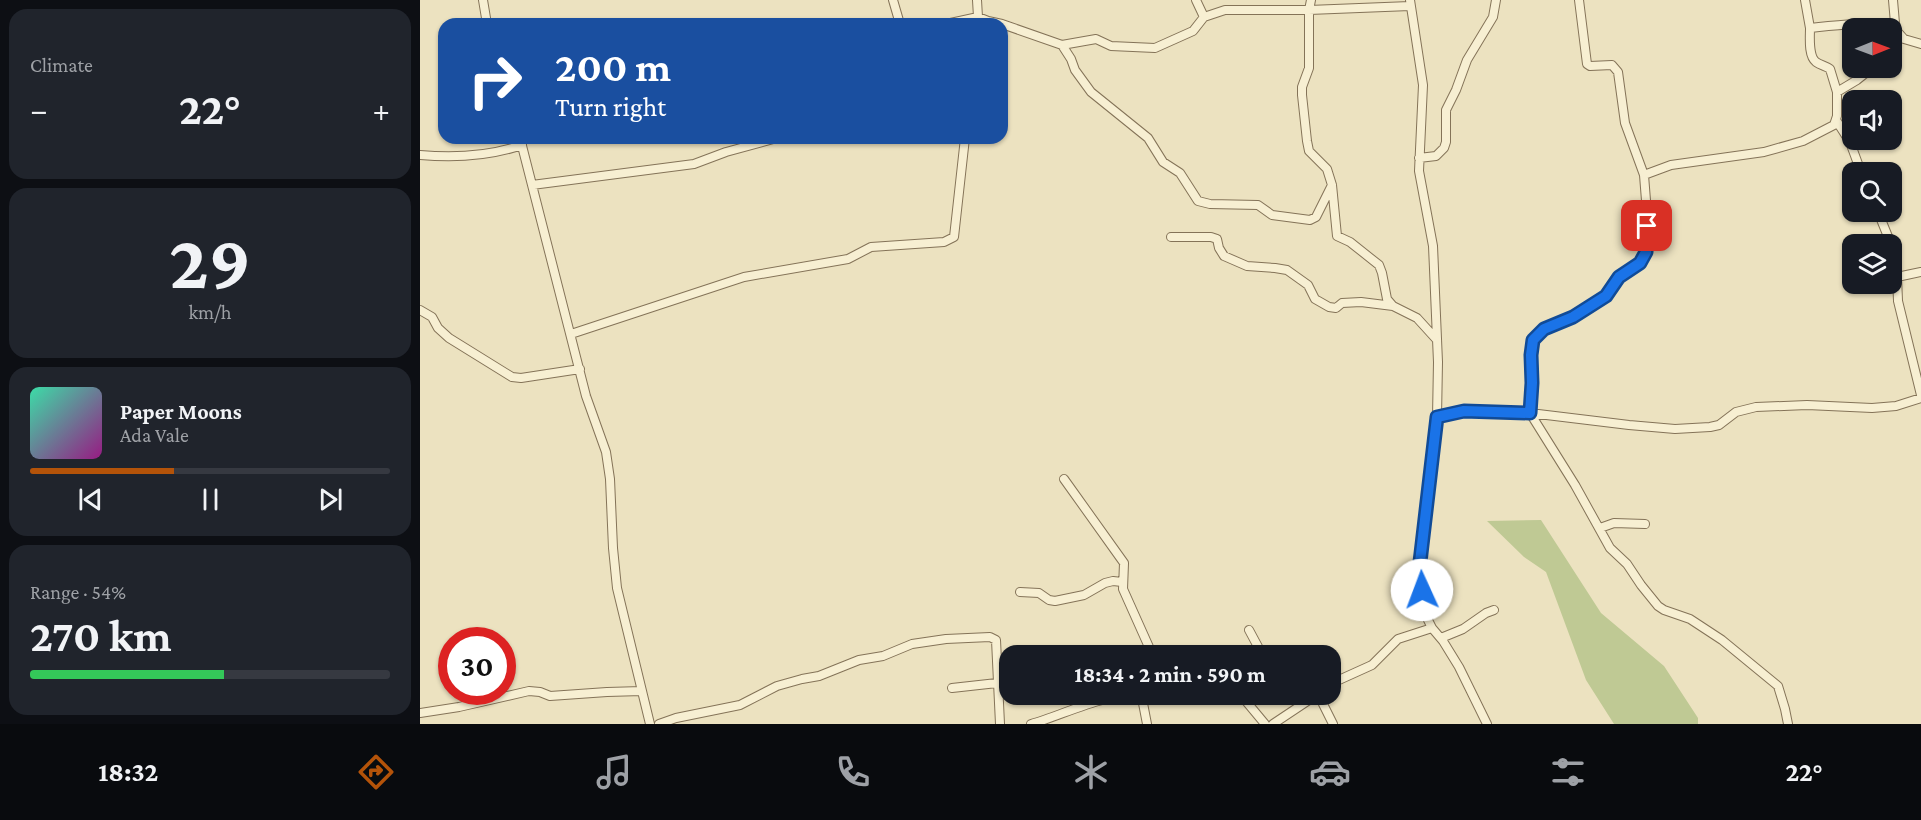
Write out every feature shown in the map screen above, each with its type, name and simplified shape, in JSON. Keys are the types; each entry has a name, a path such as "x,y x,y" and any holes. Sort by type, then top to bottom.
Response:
{"street":[{"path":"483,0 486,18"},
{"path":"892,0 898,18"},
{"path":"977,0 977,18"},
{"path":"1197,0 1204,17"},
{"path":"1311,0 1309,62 1307,76 1302,87 1309,151 1326,169 1332,185 1338,237 1350,242 1379,265 1385,297 1393,306"},
{"path":"1419,158 1436,156 1444,148 1446,142 1445,112 1467,60 1493,17 1496,0"},
{"path":"1579,0 1587,64 1590,66 1612,65 1617,69 1625,123 1644,175 1647,246 1643,259 1619,277 1606,296 1573,317 1537,335 1531,346 1530,413 1575,485 1610,548 1627,564 1658,606 1690,619 1722,640 1778,686 1788,724"},
{"path":"1644,175 1671,165 1776,149 1803,141 1834,125 1838,92 1830,69 1812,58 1805,0"},
{"path":"1893,0 1893,18"},
{"path":"1008,26 1062,45 1096,39 1111,46 1129,45 1155,48 1193,31 1204,17 1224,10 1309,10 1410,3 1423,85 1419,158 1421,190 1433,246 1437,340 1437,417 1420,562 1423,602 1425,614 1463,675 1487,724"},
{"path":"1810,28 1842,25"},
{"path":"1902,37 1921,44"},
{"path":"1062,45 1075,70 1091,92 1148,138 1163,162 1180,173 1198,201 1210,204 1260,205 1272,215 1310,220 1316,217 1332,185"},
{"path":"1838,92 1860,78"},
{"path":"1836,120 1850,142 1857,162"},
{"path":"420,155 446,157 470,155 501,151 517,144"},
{"path":"522,144 586,396 606,452 610,479 617,588 650,724"},
{"path":"532,185 694,164 755,144"},
{"path":"571,334 744,277 849,259 871,247 944,242 954,237 964,144"},
{"path":"1172,237 1215,238 1224,256 1247,266 1287,270 1308,285 1315,299 1329,307 1336,309 1342,303 1361,302 1393,306 1417,318 1437,340"},
{"path":"1902,276 1921,272"},
{"path":"1437,417 1464,411 1530,413 1675,429 1710,428 1719,425 1736,412 1756,407 1807,405 1872,408 1896,406 1921,396 1898,294"},
{"path":"420,310 432,318 448,338 512,377 521,378 580,369"},
{"path":"1064,479 1099,531 1123,561 1124,592 1148,645"},
{"path":"1600,528 1614,523 1645,524"},
{"path":"1020,592 1039,593 1055,601 1084,595 1105,583 1122,582"},
{"path":"1441,638 1463,629 1494,610"},
{"path":"1341,679 1372,665 1398,639 1432,627"},
{"path":"1249,630 1255,645"},
{"path":"659,724 676,718 740,705 777,686 819,676 859,660 883,656 912,644 946,639 990,637 996,640 1000,724"},
{"path":"952,688 997,683"},
{"path":"420,712 459,707 529,692 540,692 550,696 642,691"},
{"path":"1030,724 1088,705"},
{"path":"1146,705 1147,724"},
{"path":"1249,705 1265,724"},
{"path":"1273,724 1303,705"},
{"path":"1324,705 1333,724"}],"green space":[{"path":"1541,520 1601,613 1664,666 1698,718 1698,724 1614,724 1586,680 1546,572 1524,557 1487,521"}],"route":[{"path":"1422,590 1420,562 1437,417 1464,411 1530,413 1533,340 1544,329 1573,317 1606,296 1619,277 1640,263 1646,252 1647,226"}]}
